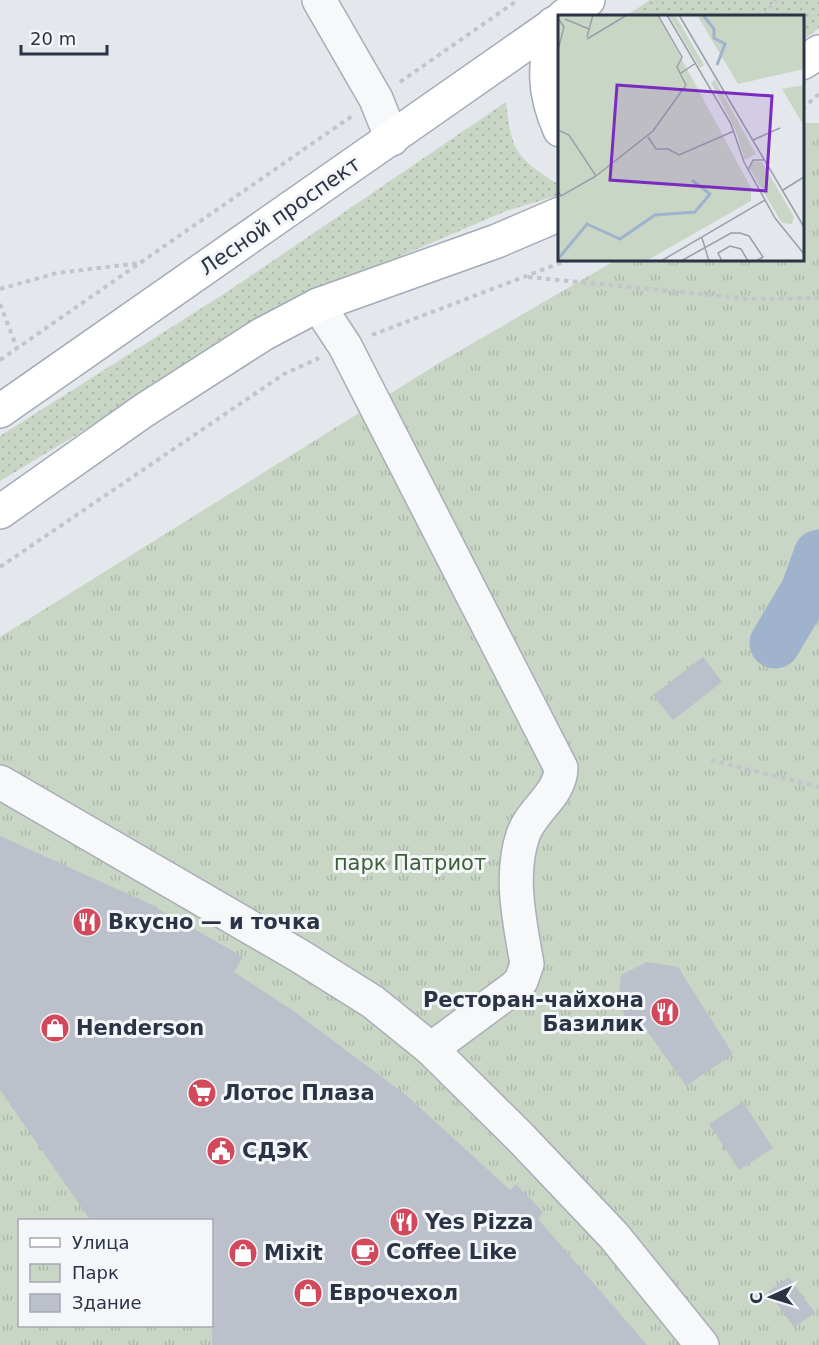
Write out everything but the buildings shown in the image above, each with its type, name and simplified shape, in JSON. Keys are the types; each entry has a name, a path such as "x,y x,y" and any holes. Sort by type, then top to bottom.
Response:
{"main road":[{"name":"Лесной проспект","path":"566,15 588,0"},
{"name":"Лесной проспект","path":"0,411 558,21"},
{"path":"558,23 546,60 549,106 558,126"},
{"path":"804,62 819,52"},
{"path":"0,512 143,411 263,334 318,304 497,241 558,215"}],"lane":[{"path":"319,0 376,99 392,139"},
{"path":"318,304 345,346 561,768 558,786 535,813 523,834 518,865 517,902 527,964 526,972 515,987 431,1049"},
{"path":"0,782 308,961 373,1002 431,1049 614,1236 702,1345"}],"path":[{"path":"0,360 518,0"},
{"path":"765,15 776,0"},
{"path":"804,107 819,94"},
{"path":"0,567 284,374 345,346 566,261"},
{"path":"0,289 57,273 141,263"},
{"path":"528,277 751,298 819,298"},
{"path":"0,304 17,348"},
{"path":"711,760 819,787"}],"green space":[{"path":"650,0 819,0 819,28 804,39 804,15 628,15"},
{"path":"506,102 511,133 519,152 534,168 558,184 558,195 506,211 303,298 0,481 0,436 230,290"},
{"name":"парк Патриот","path":"819,123 819,1345 0,1345 0,637 444,360 614,261 804,261 804,124"}],"waterway":[{"path":"775,643 806,591 819,555"}],"place":[{"name":"Вкусно — и точка","path":"87,922"},
{"name":"Ресторан-чайхона Базилик","path":"665,1012"},
{"name":"Henderson","path":"55,1028"},
{"name":"Лотос Плаза","path":"202,1093"},
{"name":"СДЭК","path":"221,1151"},
{"name":"Yes Pizza","path":"404,1222"},
{"name":"Coffee Like","path":"365,1252"},
{"name":"Mixit","path":"243,1253"},
{"name":"Еврочехол","path":"308,1293"}]}
